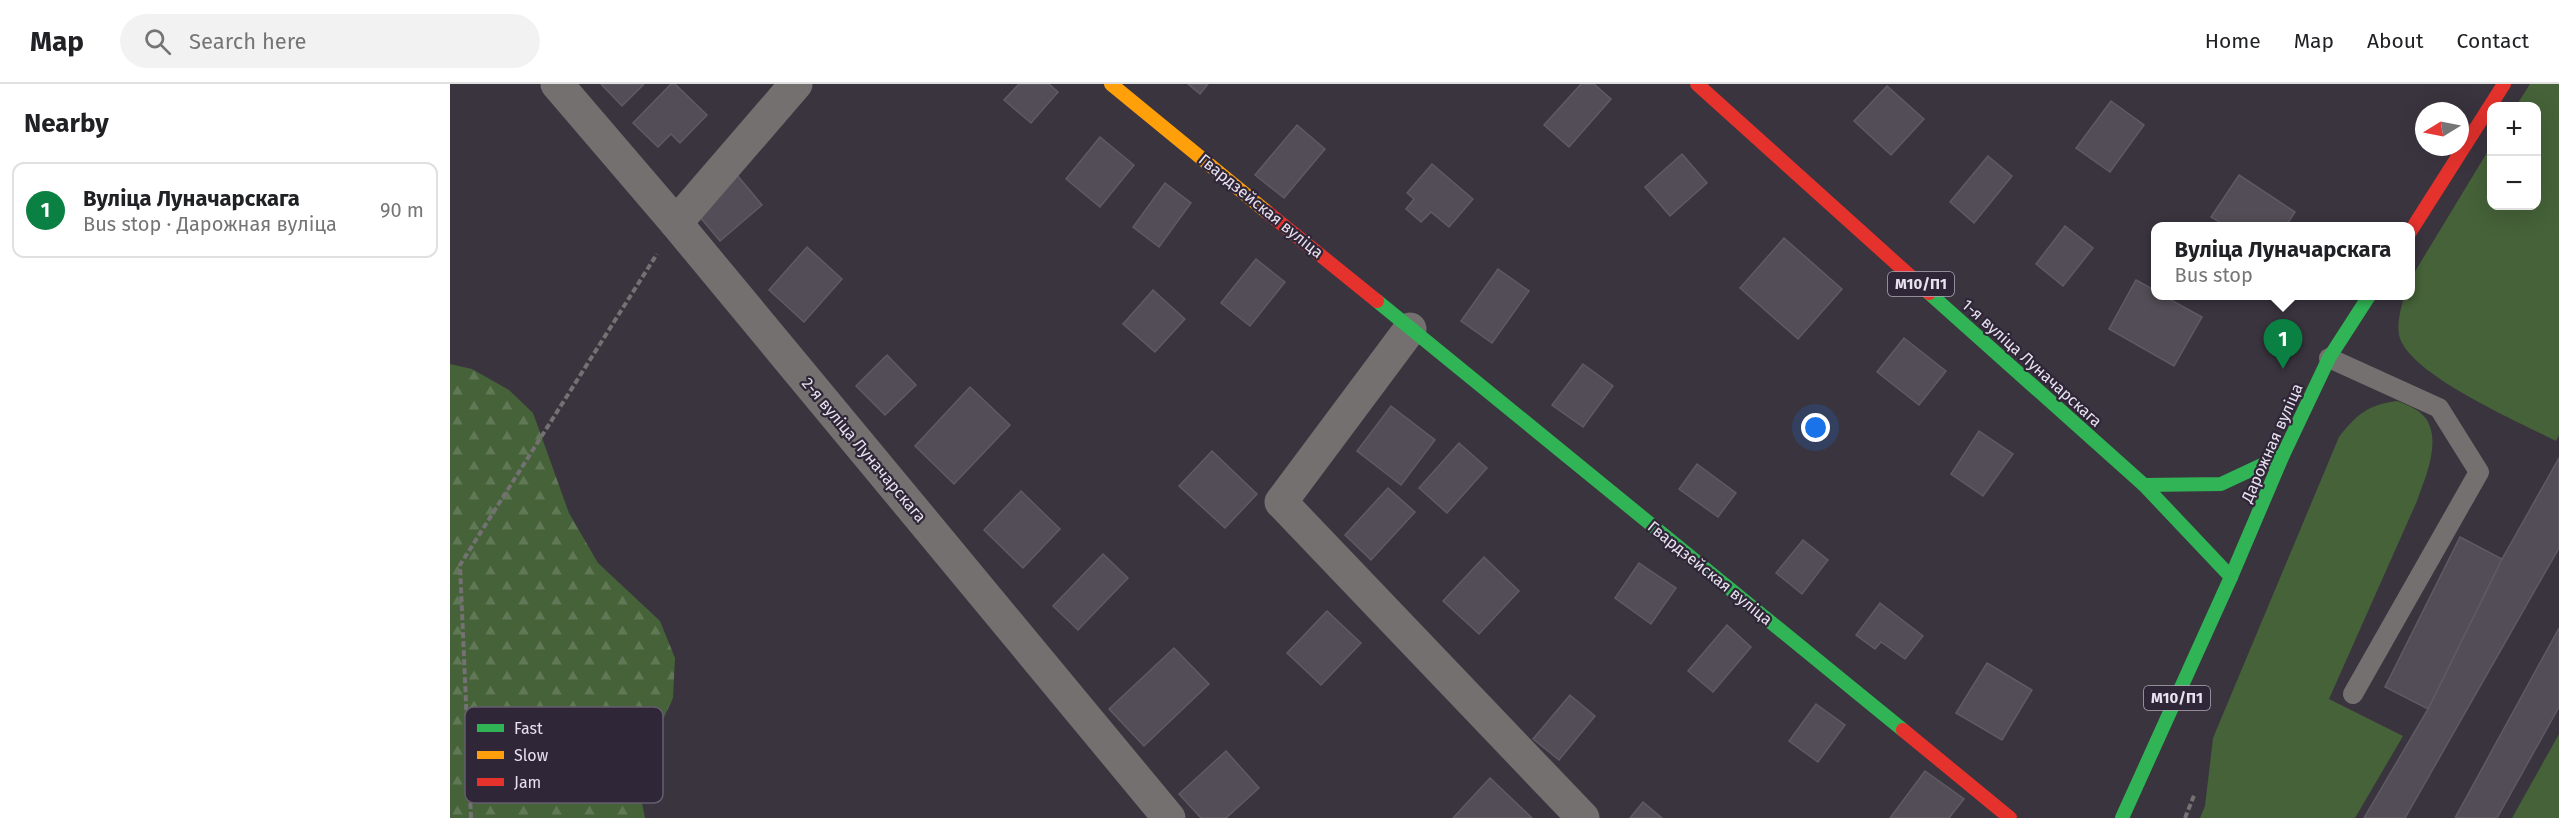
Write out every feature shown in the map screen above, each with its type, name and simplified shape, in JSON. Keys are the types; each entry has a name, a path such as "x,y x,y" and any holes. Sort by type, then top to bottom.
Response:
{"street":[{"name":"2-я вуліца Луначарскага","path":"557,84 676,224 1168,818"},
{"path":"676,224 796,84"},
{"name":"Гвардзейская вуліца","path":"1111,84 2010,818"},
{"name":"1-я вуліца Луначарскага","path":"1697,84 2144,485 2231,577"},
{"path":"2415,224 2504,84"},
{"name":"Дарожная вуліца","path":"2231,577 2283,454 2329,358 2366,300"},
{"path":"1410,329 1281,502 1583,818"},
{"path":"2144,485 2221,484 2283,454"},
{"name":"М10/П1","path":"2122,818 2231,577"}],"lane":[{"path":"2329,358 2439,408 2479,472 2353,694"}],"path":[{"path":"466,707 460,565 676,224"},
{"path":"2185,818 2195,793"},
{"path":"470,803 471,818"}],"green space":[{"path":"2530,84 2559,84 2559,435 2556,441 2447,384 2411,355 2399,336 2399,318 2403,300 2415,300 2415,271 2487,153 2487,210 2541,210 2541,102 2519,102"},
{"path":"450,364 472,369 509,390 533,413 569,513 598,563 660,621 675,658 673,698 663,719 663,707 465,707 465,803 642,803 645,818 450,818"},
{"path":"2397,401 2426,418 2432,441 2430,462 2417,501 2329,699 2403,736 2355,818 2200,818 2205,806 2213,738 2339,437 2364,412 2378,405"},
{"path":"2559,734 2559,818 2512,818"}],"building":[{"path":"601,84 644,84 622,106"},
{"path":"671,84 675,84 707,115 680,143 671,134 658,147 633,123"},
{"path":"1019,84 1049,84 1058,92 1031,123 1004,100"},
{"path":"1188,84 1208,84 1200,94"},
{"path":"1581,84 1594,84 1611,99 1569,147 1544,125"},
{"path":"1887,86 1924,119 1891,155 1854,121"},
{"path":"2111,101 2144,125 2110,172 2076,148"},
{"path":"1297,125 1325,149 1284,198 1255,175"},
{"path":"1100,137 1134,165 1100,207 1066,179"},
{"path":"1682,154 1707,183 1670,216 1645,187"},
{"path":"1988,156 2012,176 1974,223 1950,202"},
{"path":"1432,164 1473,199 1449,227 1431,212 1421,222 1406,209 1414,199 1407,193"},
{"path":"737,175 762,205 720,241 695,211"},
{"path":"2239,175 2295,212 2289,222 2219,222 2211,217"},
{"path":"1165,183 1191,203 1159,247 1133,227"},
{"path":"2065,226 2093,248 2063,286 2036,264"},
{"path":"1784,238 1842,289 1798,339 1740,288"},
{"path":"807,247 842,279 804,322 769,290"},
{"path":"1256,259 1285,282 1250,326 1221,303"},
{"path":"1498,269 1529,291 1492,343 1461,321"},
{"path":"2136,280 2151,288 2151,300 2171,300 2202,317 2174,366 2109,329"},
{"path":"1153,290 1185,319 1155,352 1123,324"},
{"path":"1904,338 1946,371 1919,405 1877,372"},
{"path":"887,355 916,385 885,415 856,386"},
{"path":"1583,364 1613,386 1583,427 1552,405"},
{"path":"970,387 1010,425 954,484 915,446"},
{"path":"1391,406 1435,440 1401,485 1357,451"},
{"path":"1979,431 2013,454 1983,496 1951,474"},
{"path":"1459,443 1487,468 1447,513 1419,488"},
{"path":"1212,451 1257,494 1225,528 1179,486"},
{"path":"2559,458 2559,548 2405,818 2364,818 2428,709 2502,559"},
{"path":"1697,464 1736,493 1718,517 1679,489"},
{"path":"1388,488 1415,512 1371,560 1345,535"},
{"path":"1021,491 1060,529 1023,568 984,530"},
{"path":"2460,537 2502,559 2428,709 2385,687"},
{"path":"1803,540 1828,560 1802,594 1776,573"},
{"path":"1103,554 1128,578 1078,630 1053,606"},
{"path":"1484,557 1519,591 1479,634 1443,601"},
{"path":"1639,563 1676,588 1651,624 1615,598"},
{"path":"1880,603 1923,636 1905,659 1881,642 1875,649 1856,635"},
{"path":"1327,611 1361,643 1321,685 1287,653"},
{"path":"1727,625 1751,647 1713,692 1688,671"},
{"path":"2559,628 2559,707 2497,818 2455,818"},
{"path":"1174,648 1209,684 1144,746 1109,709"},
{"path":"1987,663 2032,690 2002,740 1956,713"},
{"path":"1570,695 1595,716 1559,760 1533,739"},
{"path":"1816,704 1845,725 1818,762 1789,741"},
{"path":"1226,751 1259,788 1226,818 1201,818 1179,794"},
{"path":"1925,771 1964,799 1949,818 1890,818"},
{"path":"1490,778 1532,818 1453,818"},
{"path":"1643,802 1662,818 1630,818"}],"traffic: fast":[{"path":"1929,293 2144,485 2231,577 2122,818"},
{"path":"2231,577 2283,455 2329,358 2366,300"},
{"path":"1377,301 1903,730"},
{"path":"2144,485 2221,484 2283,455"}],"traffic: slow":[{"path":"1111,84 1267,212"}],"traffic: jam":[{"path":"1697,84 1929,293"},
{"path":"2415,224 2504,84"},
{"path":"1267,212 1377,301"},
{"path":"1903,730 2010,818"}],"place":[{"name":"Вуліца Луначарскага","path":"2283,369"}]}
